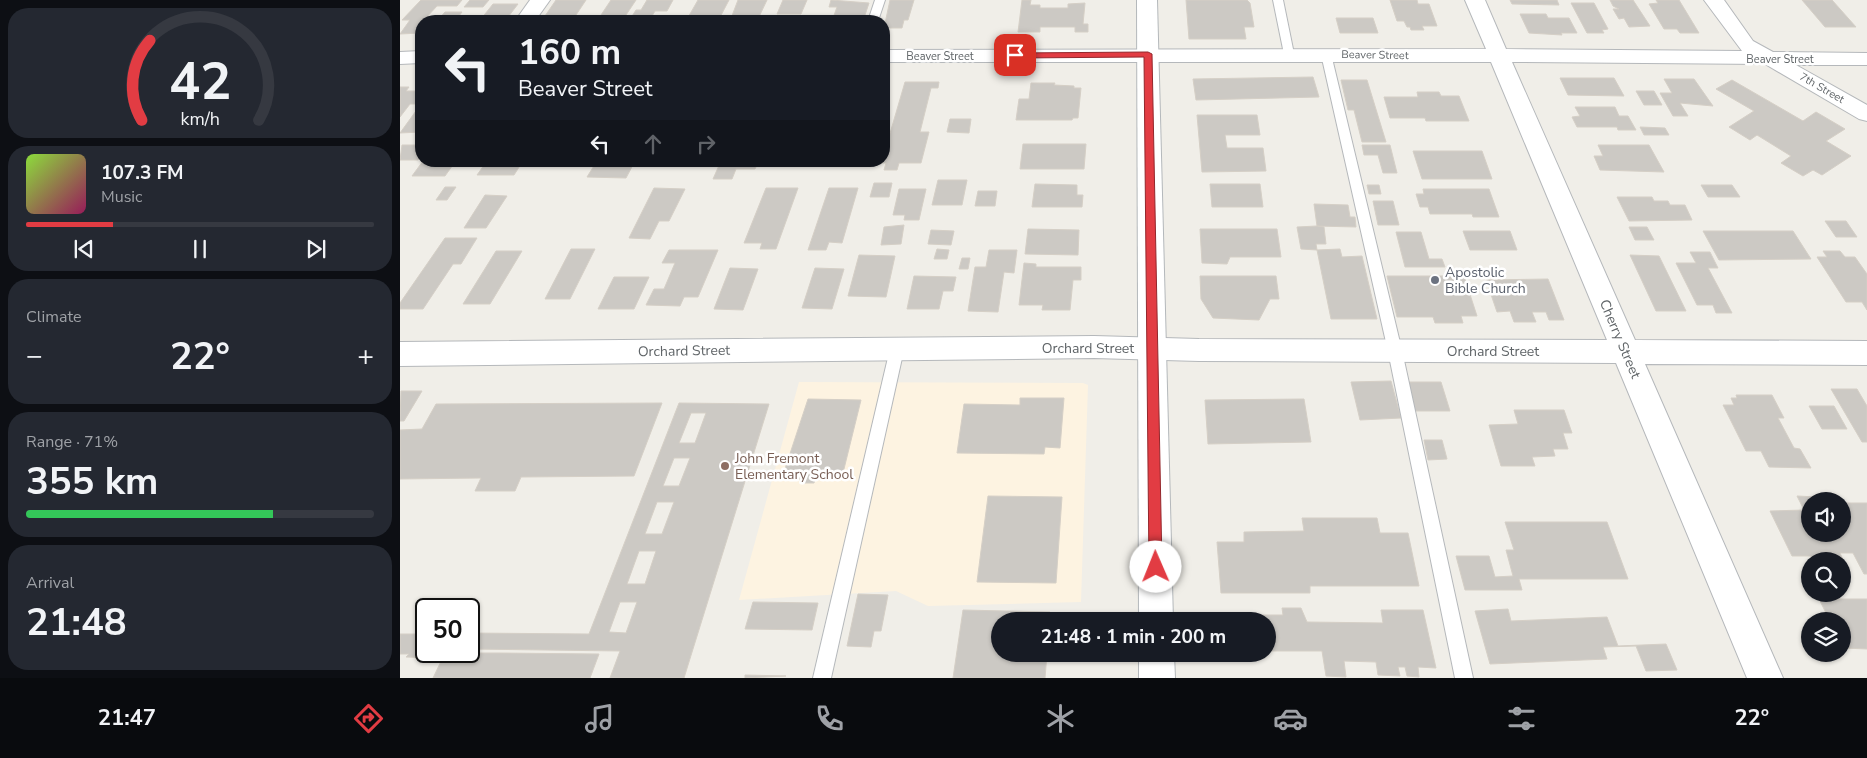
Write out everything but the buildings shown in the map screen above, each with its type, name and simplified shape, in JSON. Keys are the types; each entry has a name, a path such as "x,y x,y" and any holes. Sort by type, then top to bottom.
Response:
{"street":[{"path":"529,15 540,0"},
{"path":"1147,0 1156,612"},
{"name":"Cherry Street","path":"1475,0 1765,678"},
{"name":"7th Street","path":"1714,0 1746,45 1865,110"},
{"name":"Beaver Street","path":"890,56 1326,54 1867,59"},
{"path":"400,58 415,57"},
{"name":"Orchard Street","path":"400,354 1152,348 1867,353"},
{"path":"1157,662 1157,678"}],"lane":[{"path":"875,15 880,0"},
{"path":"1278,0 1289,54"},
{"path":"1326,54 1395,351 1464,678"},
{"path":"822,678 897,349"}],"shaded area":[{"path":"799,382 1083,383 1088,385 1081,602 928,606 896,591 739,600"}],"place":[{"name":"Apostolic Bible Church","path":"1435,280"},
{"name":"John Fremont Elementary School","path":"725,466"}],"route":[{"path":"1015,55 1148,54 1156,567"}]}
